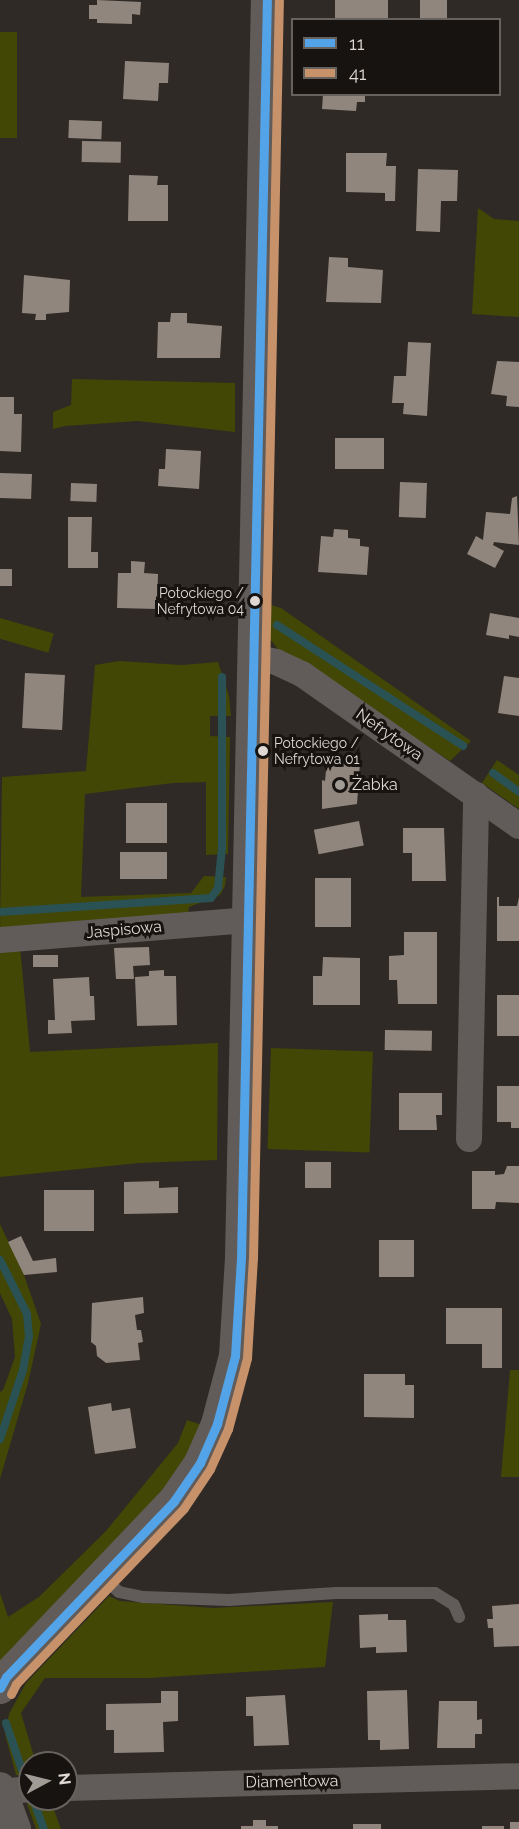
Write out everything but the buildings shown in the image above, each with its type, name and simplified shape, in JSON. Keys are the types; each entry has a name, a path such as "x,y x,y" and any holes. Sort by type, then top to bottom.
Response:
{"street":[{"path":"0,1688 6,1677 174,1501 200,1463 229,1385 237,1345 267,0"},
{"name":"Nefrytowa","path":"253,657 276,662 302,674 519,826"},
{"path":"469,1138 476,795"},
{"name":"Jaspisowa","path":"0,940 247,920"},
{"name":"Diamentowa","path":"78,1788 519,1776"},
{"path":"10,1790 15,1829"}],"lane":[{"path":"102,1577 119,1592 143,1597 229,1600 336,1593 435,1593 453,1605 459,1617"}],"green space":[{"path":"0,32 17,32 17,138 0,138"},
{"path":"478,208 494,219 519,221 519,317 472,314"},
{"path":"72,379 235,383 235,432 138,421 65,426 53,429 53,412 71,405"},
{"path":"271,605 281,608 471,741 450,761 307,666 282,655 268,636"},
{"path":"0,618 54,633 48,653 0,639"},
{"path":"119,661 182,665 218,662 229,696 231,716 210,716 210,736 230,737 228,854 206,855 206,782 173,783 85,794 81,897 191,893 204,876 226,877 225,886 220,895 189,907 188,914 0,932 2,777 86,771 95,665"},
{"path":"497,760 519,775 519,809 482,783"},
{"path":"20,947 30,1052 218,1043 217,1160 139,1163 0,1177 0,949"},
{"path":"271,1048 373,1052 369,1152 267,1149"},
{"path":"0,1224 24,1275 41,1324 28,1383 0,1479 0,1392 3,1390 15,1357 12,1319 0,1293"},
{"path":"510,1370 519,1370 519,1477 501,1477"},
{"path":"187,1420 202,1425 182,1473 0,1661 0,1593 8,1617 39,1597 106,1531 178,1443"},
{"path":"109,1596 120,1601 213,1608 333,1602 325,1667 149,1678 45,1678 21,1713 32,1751 18,1751 18,1775 16,1775 5,1734 9,1714 26,1683"},
{"path":"30,1811 54,1811 61,1829 36,1829"}],"waterway":[{"path":"277,625 463,746"},
{"path":"0,912 211,898 218,888 222,848 222,677"},
{"path":"493,773 519,792"},
{"path":"0,1260 27,1314 29,1336 23,1370 0,1439"},
{"path":"6,1723 18,1758"},
{"path":"37,1811 44,1829"}],"transit line":[{"name":"11","path":"0,1688 6,1677 174,1501 200,1463 217,1424 235,1356 241,1258 267,0"},
{"name":"41","path":"11,1694 16,1684 184,1508 210,1469 228,1429 247,1358 253,1258 279,0"}],"place":[{"name":"Potockiego / Nefrytowa 04","path":"255,601"},
{"name":"Potockiego / Nefrytowa 01","path":"263,751"},
{"name":"Żabka","path":"340,785"}]}
